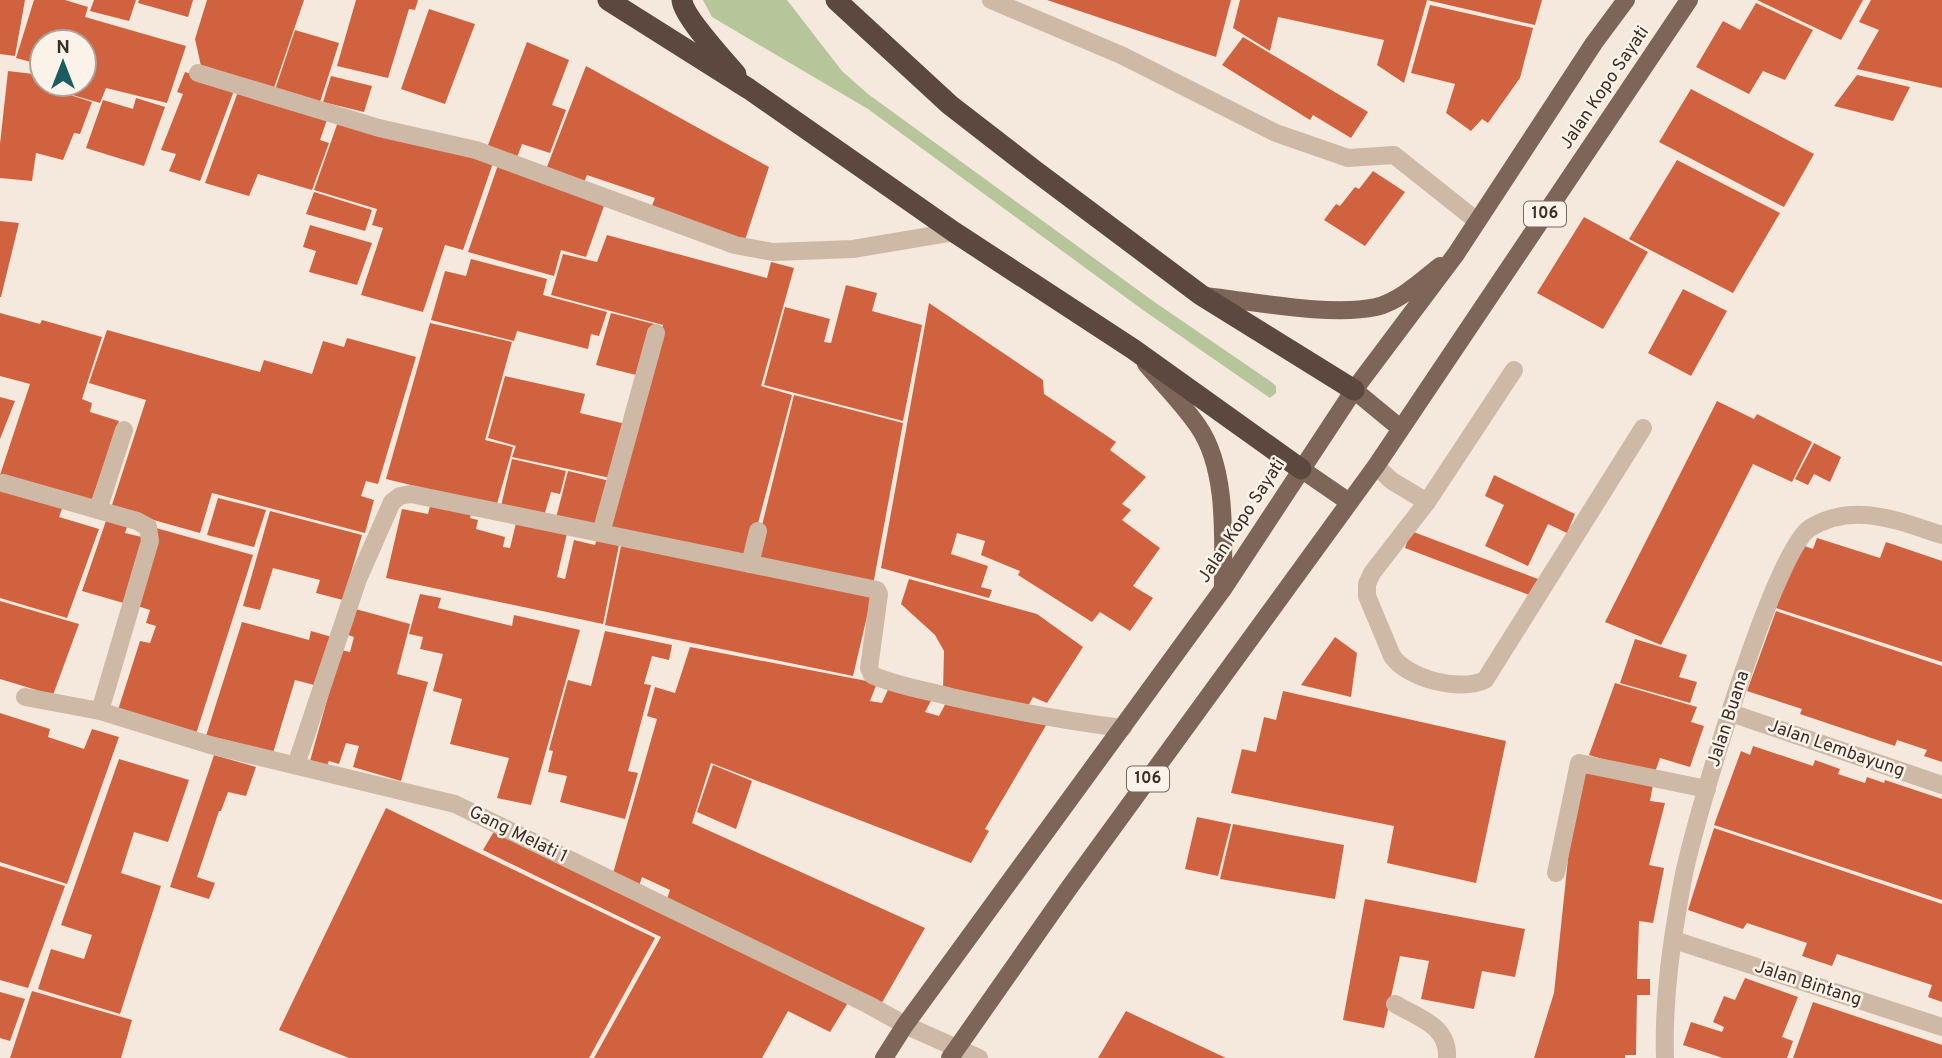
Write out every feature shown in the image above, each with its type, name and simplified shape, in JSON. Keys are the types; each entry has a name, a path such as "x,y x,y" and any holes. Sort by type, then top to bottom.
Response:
{"highway":[{"path":"608,0 749,89 954,232 1133,349 1301,469"},
{"path":"682,0 682,6 698,28 749,89"},
{"path":"836,0 950,105 1201,295 1354,390"}],"main road":[{"name":"Jalan Kopo Sayati","path":"884,1058 905,1025 1223,589 1354,390 1455,254 1594,43 1626,0"},
{"name":"Jalan Kopo Sayati","path":"954,1053 1069,888 1376,466 1689,0"},
{"path":"1201,295 1343,310 1378,306 1404,293 1455,254"},
{"path":"1133,349 1199,428 1216,467 1221,506 1223,589"},
{"path":"1354,390 1399,428"},
{"path":"1301,469 1349,502"}],"street":[{"path":"991,0 1121,55 1276,133 1348,158 1394,155 1477,222"},
{"path":"198,72 379,128 476,150 512,166 735,244 773,252 853,248 954,232"},
{"path":"601,533 656,333"},
{"path":"1514,370 1427,502 1372,573 1367,584 1367,596 1392,656 1408,671 1454,685 1477,684 1485,680 1643,428"},
{"path":"98,510 124,430"},
{"path":"1376,466 1392,481 1427,502"},
{"path":"3,483 137,521 148,527 150,536 100,711"},
{"path":"296,765 358,579 394,500 411,494 877,590 879,594 869,668 872,675 1050,718 1123,728"},
{"name":"Jalan Buana","path":"1665,1058 1667,987 1683,877 1707,789 1759,625 1795,548 1807,530 1847,513 1874,514 1942,535"},
{"path":"750,564 758,531"},
{"name":"Gang Melati 1","path":"25,697 100,711 209,746 454,804 867,1004 954,1053 979,1058"},
{"name":"Jalan Lembayung","path":"1731,713 1942,785"},
{"path":"1556,873 1579,763 1707,789"},
{"name":"Jalan Bintang","path":"1674,940 1942,1027"},
{"path":"1395,1004 1438,1029 1445,1037 1447,1058"}],"green space":[{"path":"703,0 787,0 842,71 868,94 1153,301 1270,381 1276,386 1276,393 1270,398 1143,310 868,109 712,17"}],"building":[{"path":"0,0 25,0 15,56 0,54"},
{"path":"34,0 65,0 88,7 85,17 186,46 167,103 106,88 100,103 83,98 98,98 98,28 28,28 28,61 16,58"},
{"path":"94,0 136,0 129,21 90,11"},
{"path":"139,0 193,0 188,17 138,3"},
{"path":"207,0 304,0 274,88 201,66 195,39"},
{"path":"356,0 418,0 415,10 409,9 388,78 337,66"},
{"path":"1047,0 1231,0 1216,57"},
{"path":"1240,0 1427,0 1404,83 1377,65 1384,40 1278,17 1270,51 1233,28"},
{"path":"1427,0 1542,0 1535,25"},
{"path":"1757,0 1863,0 1841,40"},
{"path":"1871,0 1942,0 1942,88 1857,69 1879,30 1859,22"},
{"path":"1756,3 1813,30 1785,80 1763,71 1749,94 1696,67 1723,21 1740,30"},
{"path":"1430,5 1533,28 1520,78 1488,123 1482,119 1471,131 1446,113 1455,84 1411,73"},
{"path":"429,9 475,24 445,104 401,89"},
{"path":"295,30 339,43 320,102 275,90"},
{"path":"1243,37 1368,112 1351,138 1313,115 1310,120 1222,65"},
{"path":"527,42 569,60 552,105 566,110 550,153 522,144 516,160 488,145"},
{"path":"586,66 769,167 745,240 651,208 655,198 587,175 583,185 545,172"},
{"path":"8,71 28,73 28,98 80,98 92,102 80,134 74,133 63,160 36,153 32,181 0,178 0,144"},
{"path":"185,72 235,88 200,181 169,171 176,154 161,150 183,94 177,92"},
{"path":"1857,75 1910,87 1893,121 1834,106"},
{"path":"331,76 372,86 364,112 323,102"},
{"path":"240,86 329,114 320,140 329,143 312,190 258,174 249,196 205,183"},
{"path":"1691,89 1814,154 1784,207 1659,142"},
{"path":"136,98 165,107 144,166 86,148 103,100 133,109"},
{"path":"339,119 493,163 463,250 445,245 423,312 361,295 383,228 372,225 377,209 314,190"},
{"path":"1677,160 1780,213 1733,293 1629,239"},
{"path":"498,165 605,203 586,257 561,250 554,276 468,252"},
{"path":"1373,171 1405,192 1365,246 1324,220 1336,204 1340,206 1355,187 1359,189"},
{"path":"314,192 372,210 365,231 306,214"},
{"path":"1584,217 1648,252 1603,329 1537,293"},
{"path":"0,221 19,223 1,297 0,297"},
{"path":"310,225 372,243 357,285 309,272 316,251 303,247"},
{"path":"607,235 767,278 771,262 794,268 761,386 792,395 748,561 606,529 663,325 551,295 563,254 597,262"},
{"path":"471,259 547,279 543,295 607,312 599,336 591,334 588,349 517,331 514,341 431,320 445,271 466,276"},
{"path":"846,285 877,293 872,311 922,325 903,421 764,385 785,307 830,319 824,342 831,343"},
{"path":"1683,289 1727,311 1691,376 1648,353"},
{"path":"929,303 1043,380 1044,394 1116,442 1110,450 1146,477 1122,504 1131,510 1122,520 1160,548 1133,586 1153,598 1130,631 1100,612 1092,622 1018,575 1020,571 981,555 985,541 957,533 951,554 988,566 981,587 992,590 989,598 881,568"},
{"path":"0,313 40,324 42,320 102,337 82,399 92,403 90,412 119,421 91,502 0,475 30,384 0,376"},
{"path":"611,313 654,324 640,376 596,365"},
{"path":"430,323 512,342 485,440 513,447 495,511 465,498 386,479"},
{"path":"107,330 260,372 264,360 312,374 323,341 344,347 347,338 416,357 378,484 366,481 361,496 374,500 365,533 212,493 200,533 111,508 146,400 89,383"},
{"path":"505,376 585,394 580,413 630,425 615,479 512,457 516,446 488,438"},
{"path":"794,395 903,423 873,585 753,562"},
{"path":"0,397 15,401 0,439"},
{"path":"1717,401 1754,419 1757,414 1812,442 1792,482 1753,464 1661,645 1605,622"},
{"path":"1814,443 1841,457 1830,482 1814,474 1808,485 1795,479"},
{"path":"512,459 566,471 560,494 551,492 544,516 501,506"},
{"path":"568,471 610,481 597,528 556,518"},
{"path":"1494,475 1575,514 1567,533 1548,524 1528,566 1485,546 1504,505 1485,496"},
{"path":"0,487 63,506 59,517 99,529 67,618 0,598"},
{"path":"218,498 266,510 254,547 207,535"},
{"path":"431,502 472,510 470,518 478,520 476,529 505,537 503,547 510,548 517,519 568,529 557,577 565,579 574,540 595,545 598,535 620,540 603,624 386,578 402,509 428,514"},
{"path":"270,511 362,535 343,600 316,593 320,580 273,568 260,610 243,606"},
{"path":"108,515 129,521 125,533 150,539 127,604 82,591"},
{"path":"156,528 253,555 196,734 117,713 140,641 150,643 156,626 146,623 150,610 131,604"},
{"path":"1411,531 1538,579 1532,596 1405,548"},
{"path":"1817,538 1880,558 1886,542 1942,561 1942,662 1776,608 1799,544 1813,549"},
{"path":"622,541 873,591 853,676 605,625"},
{"path":"909,579 1037,614 1083,647 1047,703 1033,697 1026,710 943,691 944,651 935,635 901,604"},
{"path":"420,594 441,598 438,608 512,626 514,615 580,630 531,805 497,798 509,758 450,744 462,699 433,691 443,654 420,649 423,637 409,634"},
{"path":"0,601 79,624 53,695 0,679"},
{"path":"352,608 410,624 397,674 428,682 401,781 353,767 359,746 346,743 339,764 329,761 327,765 310,761 341,650 350,652 354,637 345,634"},
{"path":"1776,611 1942,666 1942,762 1924,756 1927,750 1897,740 1895,746 1800,714 1802,709 1747,691"},
{"path":"242,622 309,640 311,631 332,637 318,686 295,680 273,753 206,736"},
{"path":"605,631 672,645 669,660 652,656 644,684 651,685 628,771 638,773 625,819 560,802 567,776 548,772 553,751 549,750 568,680 591,686"},
{"path":"1335,637 1357,653 1351,697 1301,685"},
{"path":"1635,639 1687,655 1679,677 1697,682 1690,703 1620,683"},
{"path":"690,647 877,683 870,701 882,703 890,685 934,695 925,712 939,716 948,699 1048,722 985,829 989,831 971,863 711,763 692,823 925,928 880,1006 665,905 670,890 642,877 638,889 612,877 657,719 647,716 655,687 675,693"},
{"path":"1615,683 1697,707 1691,722 1704,726 1690,767 1660,758 1654,775 1589,755"},
{"path":"1283,691 1506,741 1476,883 1387,863 1394,826 1231,793 1242,749 1256,752 1264,717 1276,720"},
{"path":"0,713 50,729 48,737 84,749 92,729 119,737 67,884 0,862"},
{"path":"1753,746 1813,766 1815,760 1840,769 1838,774 1865,783 1867,777 1884,783 1885,780 1942,799 1942,900 1714,825 1741,751 1750,755"},
{"path":"214,755 256,767 246,796 228,792 219,811 197,877 215,883 209,899 170,887"},
{"path":"119,759 189,780 168,842 134,832 121,873 161,886 120,1014 38,989 51,949 84,959 92,935 61,925"},
{"path":"713,765 752,781 736,829 697,812"},
{"path":"1581,766 1654,779 1650,801 1665,803 1649,865 1664,868 1653,923 1639,921 1637,979 1650,979 1650,995 1637,995 1636,1055 1625,1055 1625,1058 1534,1058 1554,993 1571,830"},
{"path":"386,808 655,938 589,1058 349,1058 279,1030"},
{"path":"1197,817 1231,824 1218,876 1185,869"},
{"path":"1233,824 1344,845 1335,899 1220,879"},
{"path":"496,828 849,1001 830,1032 788,1011 762,1058 594,1058 661,937 483,850"},
{"path":"1714,828 1942,904 1942,1002 1928,997 1932,985 1837,954 1832,966 1802,956 1807,943 1747,923 1743,929 1688,910"},
{"path":"0,866 65,886 28,988 0,980"},
{"path":"1365,899 1525,929 1515,977 1482,971 1474,1009 1421,999 1429,961 1400,956 1384,1028 1343,1020"},
{"path":"1745,978 1798,997 1782,1037 1793,1041 1787,1058 1723,1058 1683,1045 1691,1022 1722,1032 1724,1027 1713,1022 1724,996 1735,1000"},
{"path":"32,991 132,1020 121,1058 10,1058"},
{"path":"0,992 25,999 10,1041 0,1038"},
{"path":"1813,1002 1942,1045 1942,1058 1793,1058"},
{"path":"1126,1011 1226,1058 1098,1058"}]}
